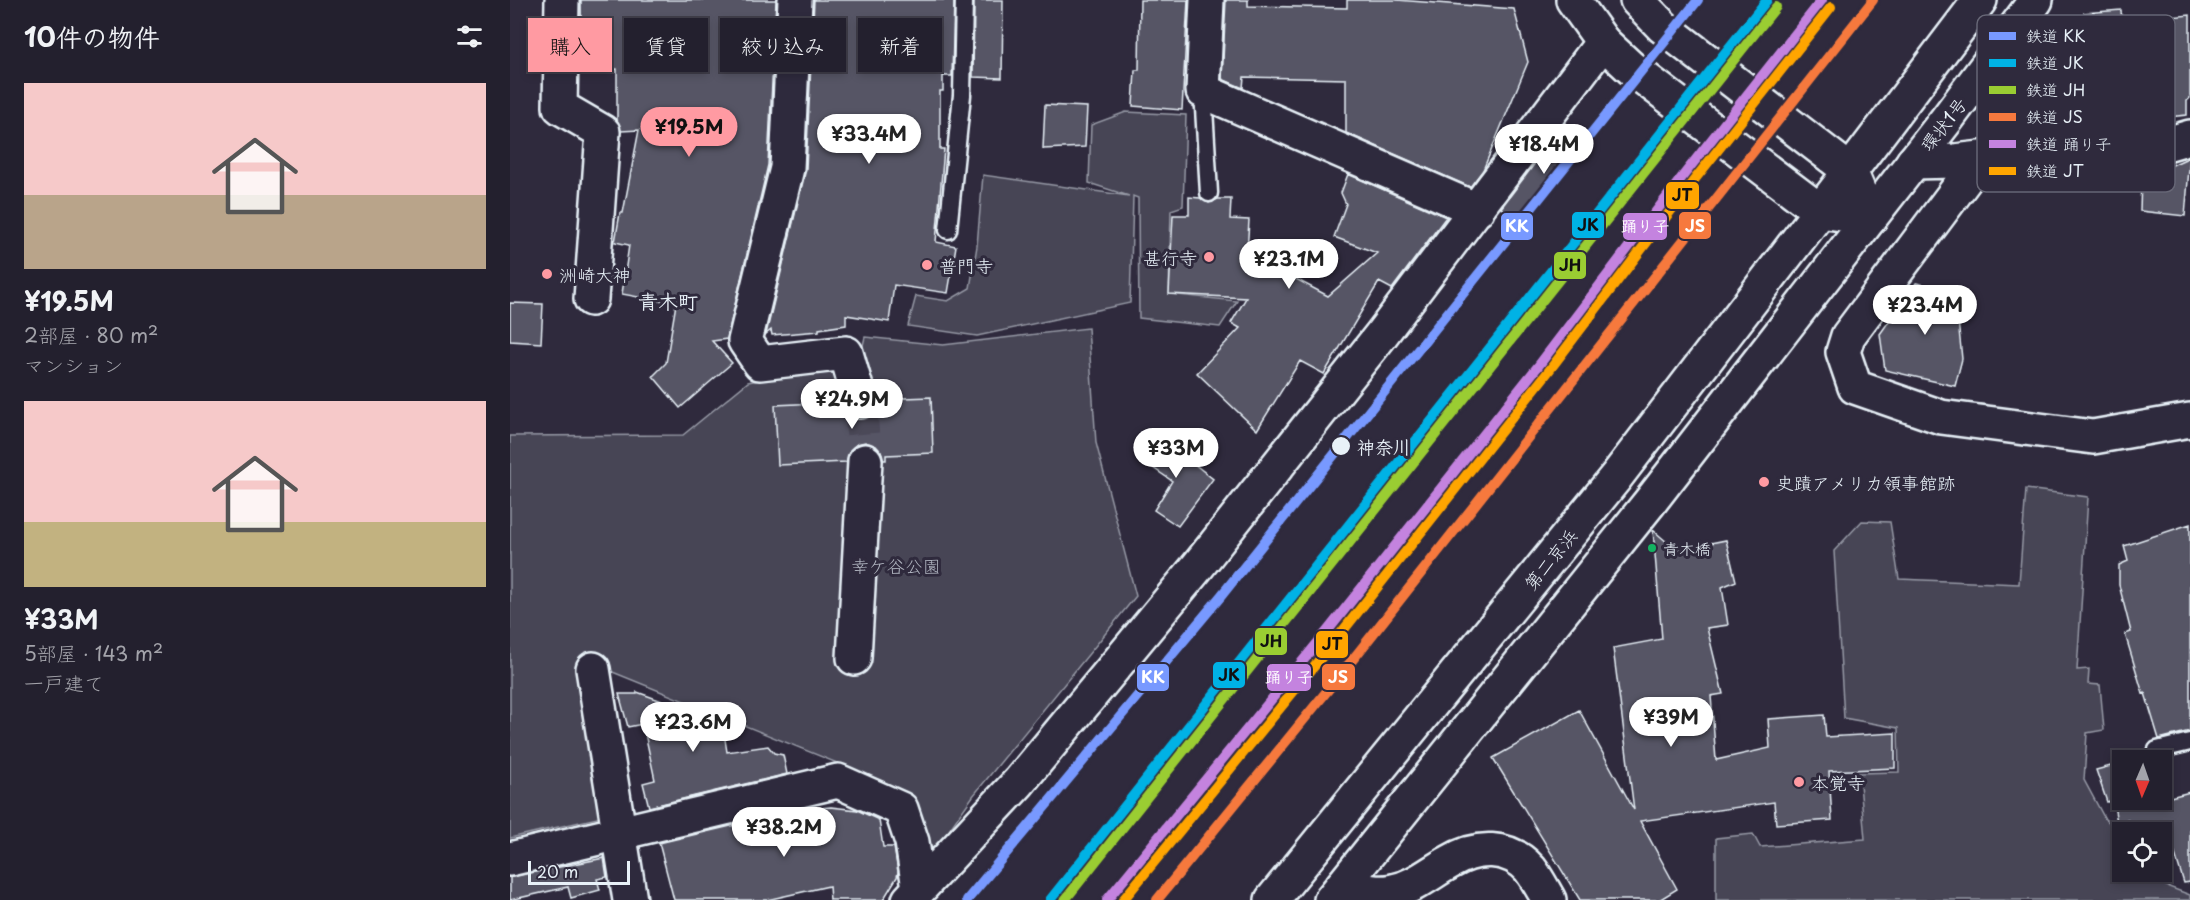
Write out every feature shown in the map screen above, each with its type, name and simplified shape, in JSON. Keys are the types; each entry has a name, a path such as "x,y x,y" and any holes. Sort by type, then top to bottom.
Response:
{"main road":[{"path":"562,0 560,107 603,132 591,298"},
{"path":"795,0 787,168 745,341 760,363 846,353 860,401"},
{"path":"1207,0 1203,91 1477,210"},
{"path":"1573,0 1603,42 1630,68 1820,211 1870,218"},
{"path":"1638,0 1663,27 1850,171 1870,218"},
{"path":"1820,211 1980,0"},
{"name":"環状1号","path":"2025,15 2036,0"},
{"path":"914,894 1019,782 1174,596 1382,335 1603,42"},
{"name":"環状1号","path":"1870,218 1977,78"},
{"path":"2175,141 2190,136"},
{"path":"1913,162 1977,158"},
{"path":"1977,163 1848,336 1843,352 1855,387 1941,417 2092,437 2190,420"},
{"name":"第二京浜","path":"1272,900 1616,477 1820,211"},
{"path":"1337,892 1650,501 1870,218"},
{"path":"854,658 865,461"},
{"path":"593,669 630,900"},
{"path":"510,859 838,781 901,808 912,842 914,894"},
{"path":"1337,892 1392,892 1417,882 1452,860 1479,850 1510,852 1530,868 1549,900"}],"lane":[{"path":"948,230 962,95 964,0"},
{"path":"1203,91 1209,193"},
{"path":"2157,750 2190,742"}],"green space":[{"path":"1126,112 1186,115 1183,206 1171,210 1169,294 1237,301 1220,327 1139,318 1138,198 1133,196 1130,303 977,336 908,326 916,296 948,301 970,288 977,246 983,175 1129,196 1089,183 1091,125"},
{"name":"幸ケ谷公園","path":"1088,328 1096,443 1136,596 973,796 951,827 938,857 925,856 910,803 884,782 588,662 606,816 510,838 510,436 683,435 748,382 859,362 865,337 943,345"},
{"path":"2026,489 2088,497 2077,670 2089,669 2088,684 2100,685 2104,730 2087,733 2084,780 2105,819 2112,825 2112,882 2156,882 2190,895 2190,900 1716,900 1716,838 1753,834 1760,847 1865,839 1859,773 1899,772 1898,728 1844,718 1834,551 1862,521 1890,522 1899,579 2019,584"}],"building":[{"path":"581,0 776,0 775,18 720,18 720,72 773,72 768,165 727,339 712,341 732,363 680,408 653,376 666,363 676,304 622,294 629,245 615,242 639,130 621,131 617,120 617,69 612,69 612,18 581,18"},
{"path":"814,0 954,0 952,76 943,76 943,91 940,91 940,149 944,149 936,242 956,246 948,293 894,285 889,322 846,315 846,325 819,329 819,331 772,335 771,330 766,334 806,169 811,72 846,72 846,18 813,18"},
{"path":"974,0 1003,0 1002,78 973,77"},
{"path":"1140,0 1188,0 1182,110 1133,106 1135,70 1139,70"},
{"path":"1226,0 1248,0 1248,6 1347,8 1347,0 1397,0 1514,9 1528,62 1483,170 1470,187 1346,133 1346,79 1244,77 1243,88 1222,79"},
{"path":"2121,10 2121,15 2084,15 2084,13"},
{"path":"2190,15 2190,98 2187,101 2187,115 2175,116 2175,17"},
{"path":"1045,105 1087,107 1085,147 1043,149"},
{"path":"1564,125 1587,144 1523,225 1501,208"},
{"path":"2190,157 2185,216 2140,211 2141,192 2175,192 2175,164"},
{"path":"1348,174 1446,217 1392,289 1379,282 1324,374 1300,361 1257,430 1197,373 1240,328 1231,323 1246,298 1169,294 1173,215 1189,215 1189,197 1200,198 1209,203 1218,199 1231,199 1230,219 1249,220 1247,253 1328,296 1377,253 1334,237 1346,204 1341,193"},
{"path":"1916,283 1955,291 1962,359 1955,386 1885,370 1880,334"},
{"name":"洲崎大神","path":"510,303 543,304 541,343 510,341"},
{"path":"931,397 933,453 886,455 886,460 883,460 876,446 865,442 857,444 850,450 846,462 778,465 775,405 841,402 848,415 856,419 865,419 874,413 878,406 878,399"},
{"path":"1154,432 1213,479 1178,526 1154,510 1172,481 1140,459"},
{"path":"2190,524 2190,731 2159,739 2125,634 2131,632 2119,585 2119,565 2128,561 2124,546"},
{"path":"1653,530 1676,550 1726,540 1736,581 1722,587 1728,625 1707,628 1723,694 1711,696 1716,760 1770,748 1768,719 1824,715 1826,737 1895,733 1895,768 1829,771 1832,820 1776,824 1774,802 1640,821 1677,889 1659,900 1580,900 1493,758 1579,710 1634,810 1613,648 1662,639"},
{"path":"637,692 695,713 681,716 681,726 722,720 727,752 768,746 774,753 783,755 787,774 649,807 643,783 655,780 643,724 628,727 619,694 637,694"},
{"path":"2112,766 2112,800 2107,802 2096,770"},
{"path":"2190,792 2190,882 2184,883 2172,844 2172,822 2129,822 2128,820 2117,822 2115,810 2172,810 2172,797"},
{"path":"831,807 857,810 879,820 883,847 894,847 898,872 883,900 830,900 829,886 767,900 674,900 659,843 798,810"},
{"path":"604,858 607,877 597,879 600,890 571,898 568,887 510,900 510,877"}],"tunnel":[{"path":"860,401 865,461"}],"rail line":[{"name":"KK","path":"967,900 1221,596 1698,0"},
{"name":"JK","path":"1050,900 1767,0"},
{"name":"踊り子","path":"1107,900 1329,629 1539,365 1686,172 1822,0"},
{"name":"JS","path":"1157,900 1358,653 1873,0"},
{"name":"JH","path":"1065,900 1776,7"},
{"name":"JT","path":"1123,900 1338,637 1548,372 1695,179 1831,7"}],"place":[{"name":"甚行寺","path":"1209,257"},
{"name":"普門寺","path":"927,265"},
{"name":"洲崎大神","path":"547,274"},
{"name":"神奈川","path":"1341,446"},
{"name":"史蹟アメリカ領事館跡","path":"1764,482"},
{"name":"青木橋","path":"1652,548"},
{"name":"本覚寺","path":"1799,782"}],"district":[{"name":"青木町","path":"668,301"}]}
